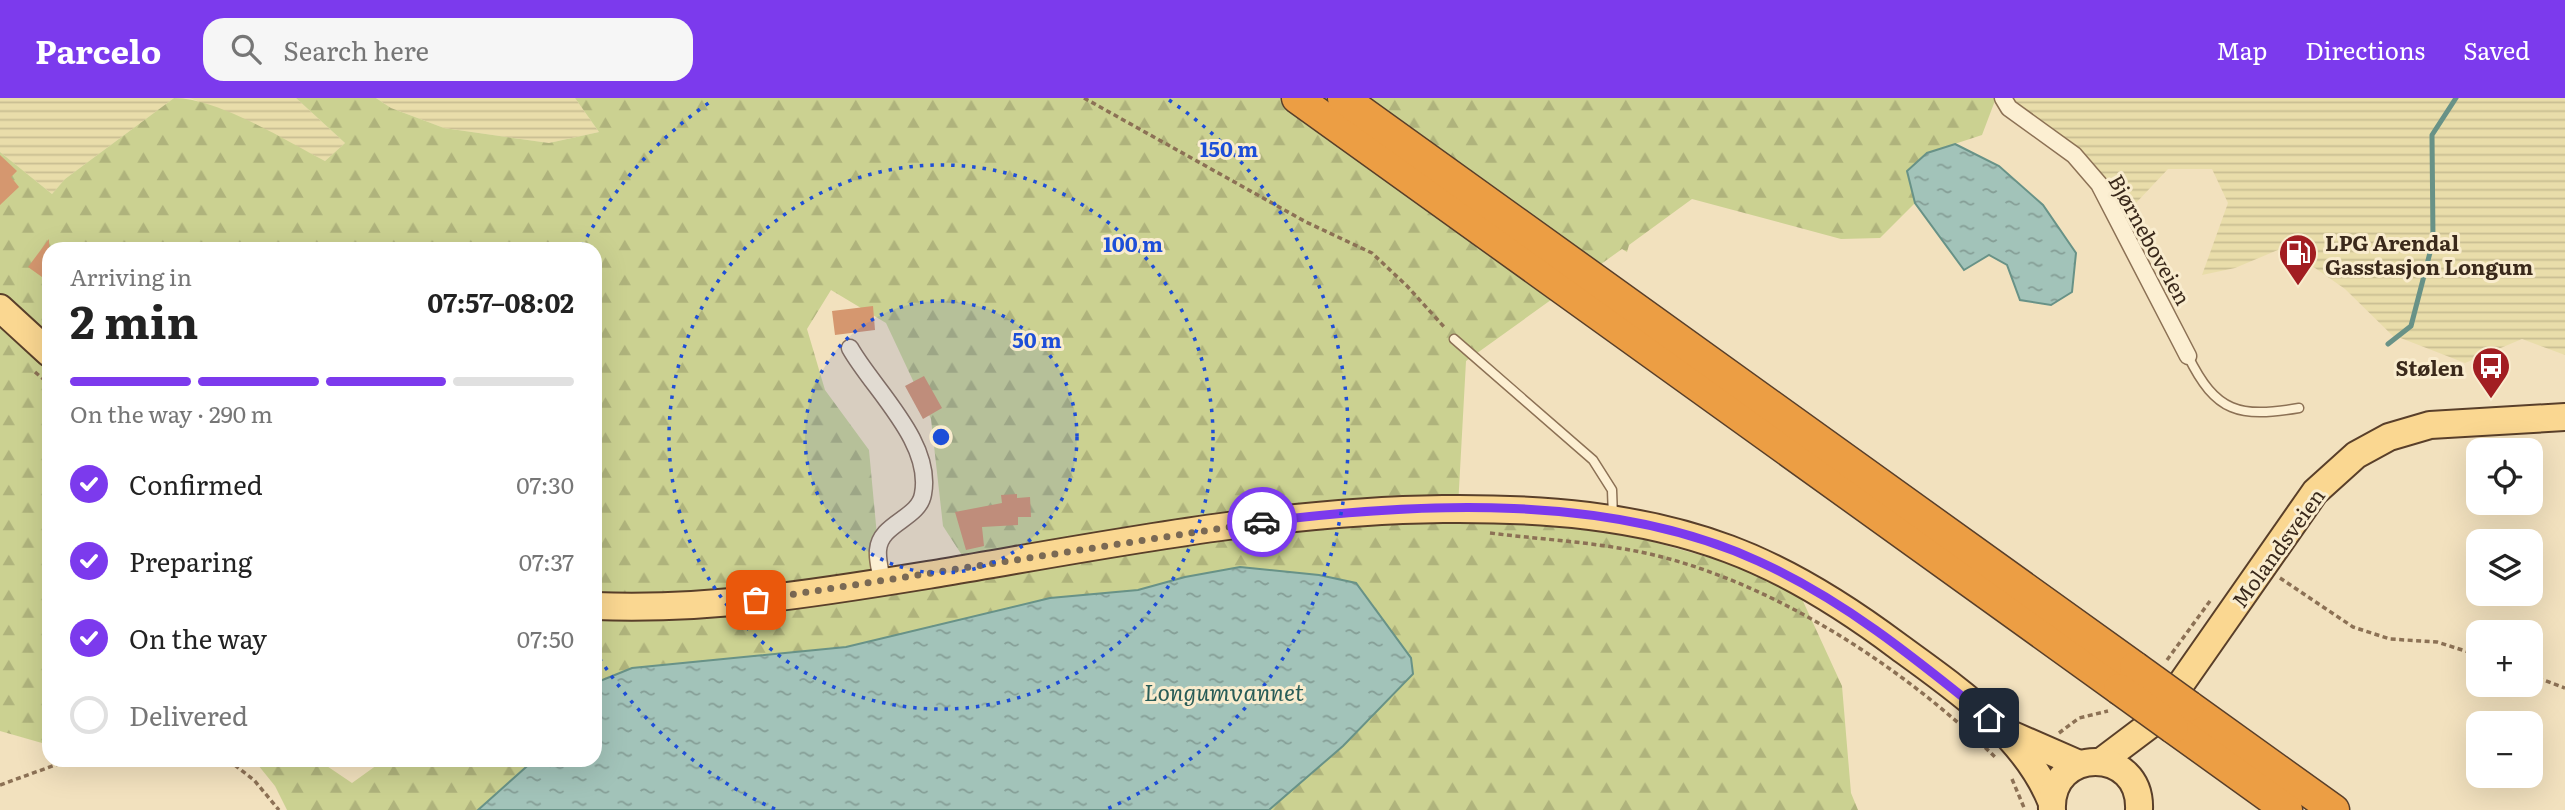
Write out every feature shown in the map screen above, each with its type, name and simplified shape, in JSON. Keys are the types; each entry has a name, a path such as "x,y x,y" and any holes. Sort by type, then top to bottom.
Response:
{"highway":[{"path":"1297,98 2127,678"},
{"path":"1343,98 2127,678 2172,718 2287,810"},
{"path":"2172,718 2334,810"}],"main road":[{"path":"0,308 42,347"},
{"name":"Molandsveien","path":"2134,784 2172,718 2315,492 2356,455 2389,437 2430,425 2565,417"},
{"path":"602,606 712,604 882,582 1145,538 1323,515 1504,509 1613,520 1654,527 1727,548 1791,578 1868,623 2007,733 2047,789 2052,805"},
{"name":"Molandsveien","path":"2052,805 2060,778 2172,718"},
{"path":"2007,733 2091,763 2121,769 2134,784 2139,810"}],"street":[{"name":"Bjørneboveien","path":"2003,98 2010,108 2074,155 2099,184 2188,356"},
{"path":"850,348 863,371 892,403 905,424 924,480 919,506 880,541 878,553 882,582"}],"lane":[{"path":"1454,338 1593,460 1612,490 1613,520"},
{"path":"2188,356 2205,387 2228,407 2253,414 2299,408"}],"path":[{"path":"1084,98 1306,222 1372,253 1407,286 1454,338"},
{"path":"1498,534 1599,544 1656,555 1713,573 1766,596 1818,623 1866,654 1942,712 1998,761"},
{"path":"2269,571 2353,627 2390,639 2437,642 2466,651"},
{"path":"2543,680 2565,688"},
{"path":"0,785 50,767"},
{"path":"237,767 254,780 279,810"},
{"path":"2011,777 2025,810"}],"shaded area":[{"path":"0,98 174,98 65,179 52,194 0,152"},
{"path":"190,98 296,98 345,143 325,161 251,123"},
{"path":"376,98 575,98 599,132 549,143 444,128 391,108"},
{"path":"2010,98 2565,98 2565,355 2522,339 2465,363 2398,337 2396,339 2345,289 2285,247 2235,268 2202,275 2228,203 2212,169 2168,169 2135,204 2132,203"}],"green space":[{"path":"174,98 191,100 230,112 325,161 345,143 296,98 376,98 391,108 444,128 549,143 599,132 575,98 1996,98 1982,135 1927,153 1907,171 1915,203 1880,238 1841,239 1692,199 1629,245 1627,252 1622,249 1466,361 1458,507 1607,529 1718,560 1738,556 1802,599 1842,686 1851,793 1858,810 1269,810 1343,746 1356,583 1319,575 1240,567 1185,577 1138,590 1050,598 846,647 632,668 602,680 602,242 42,242 42,743 0,731 0,152 52,194 65,179","holes":["831,290 886,323 931,419 943,526 965,560 946,567 901,594 879,557 869,450 825,390 807,329"]},
{"path":"260,767 328,767 352,783 374,767 526,767 478,810 287,810 275,786"}],"water":[{"path":"1955,144 1999,166 2043,205 2076,253 2072,292 2051,305 2020,300 2007,265 1989,255 1964,270 1915,203 1907,171 1927,153"},
{"name":"Longumvannet","path":"1240,567 1319,575 1356,583 1411,658 1413,674 1343,746 1269,810 478,810 526,767 602,767 602,680 632,668 846,647 1050,598 1138,590 1185,577"}],"building":[{"path":"0,155 17,171 11,177 19,187 0,205"},
{"path":"42,248 42,277 28,267"},
{"path":"873,306 875,330 835,335 832,311"},
{"path":"924,376 942,408 923,419 905,386"},
{"path":"1017,494 1017,498 1030,497 1031,517 1018,517 1018,525 982,527 984,546 966,550 955,512 1002,503 1001,495"}],"waterway":[{"path":"2388,344 2411,326 2433,241 2432,135 2456,98"}],"way so far":[{"path":"756,600 1262,522"}],"place":[{"name":"LPG Arendal Gasstasjon Longum","path":"2298,287"},
{"name":"Stølen","path":"2491,400"}],"route":[{"path":"1262,522 1385,510 1504,509 1576,514 1654,527 1727,548 1757,560 1825,596 1868,623 1989,718"}]}
